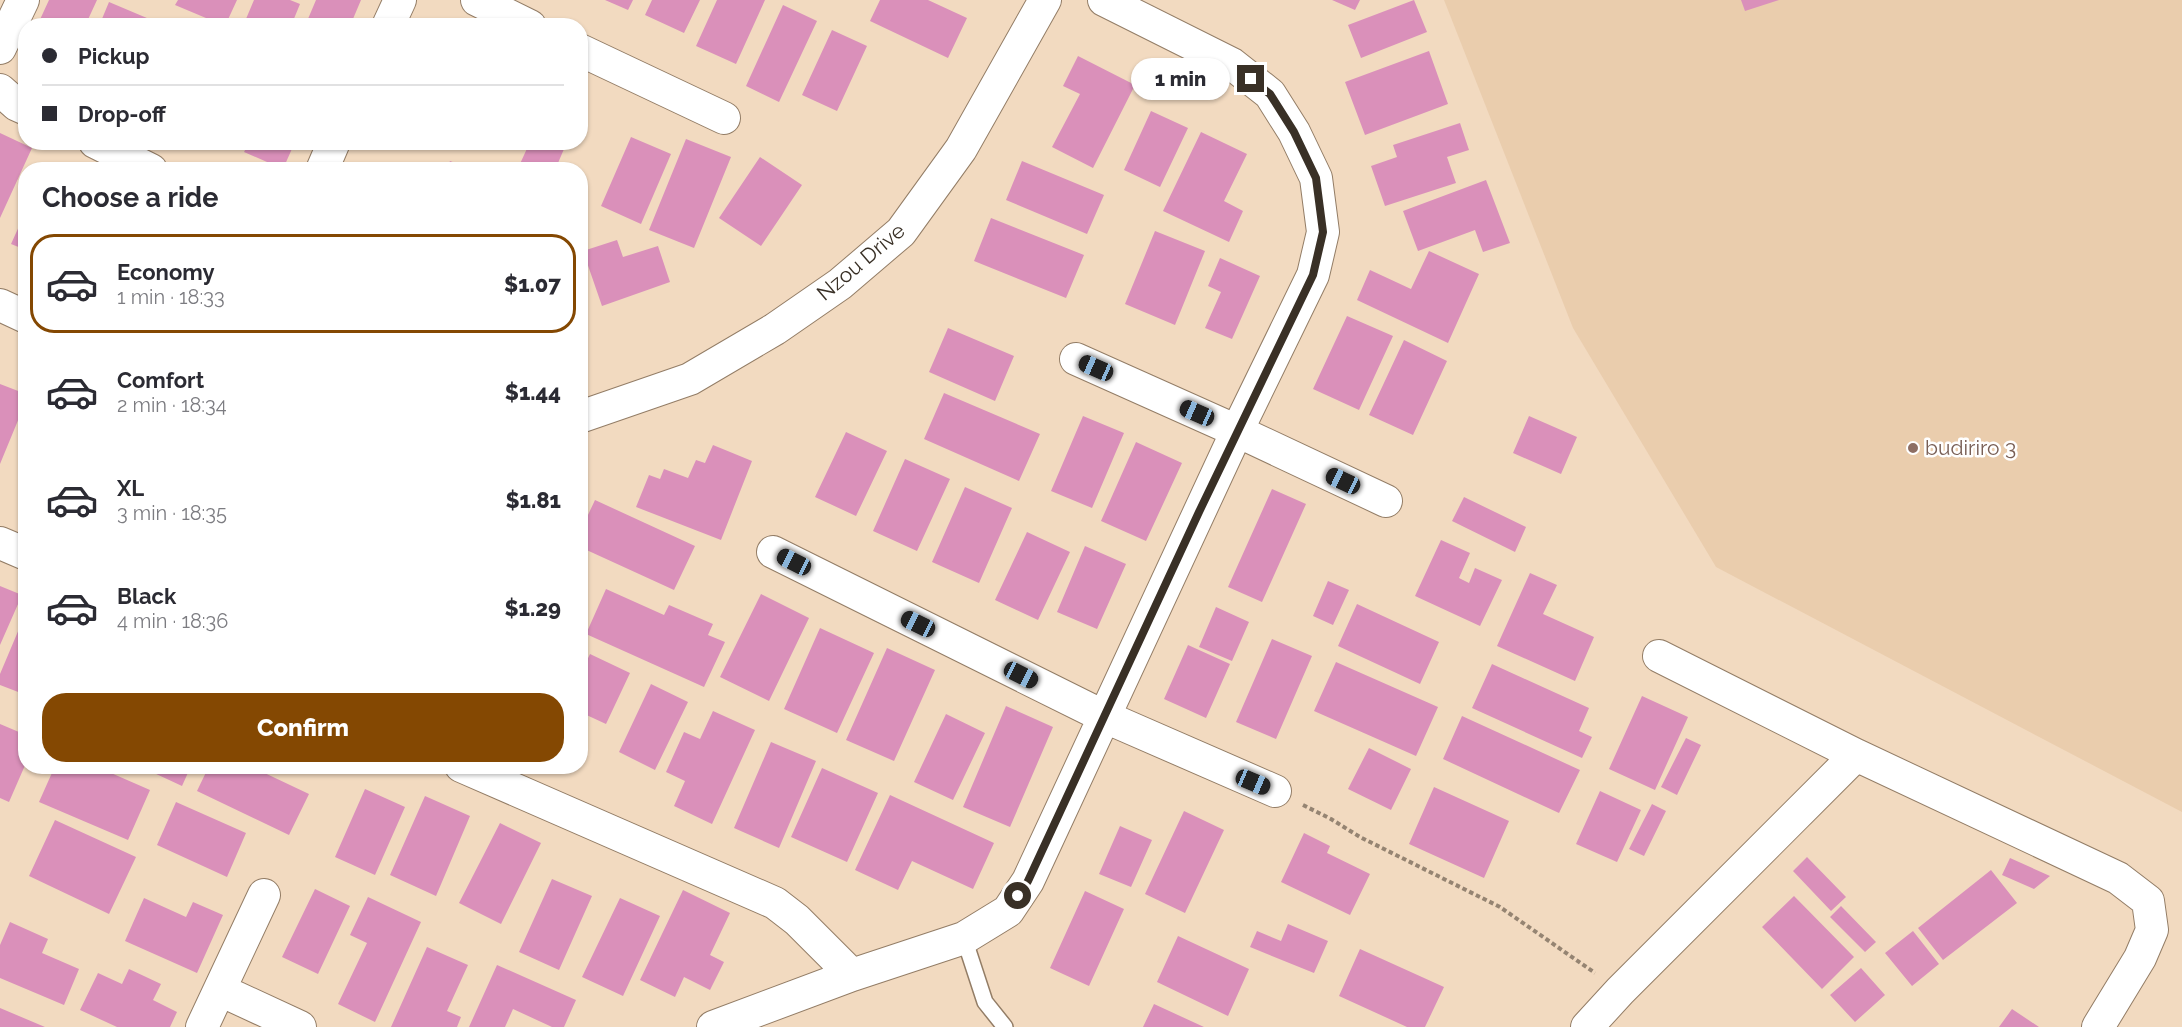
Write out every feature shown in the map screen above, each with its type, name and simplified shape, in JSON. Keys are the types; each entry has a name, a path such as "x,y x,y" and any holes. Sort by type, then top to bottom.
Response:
{"street":[{"path":"0,48 23,0"},
{"path":"392,18 400,0"},
{"path":"477,0 514,18"},
{"name":"Nzou Drive","path":"588,414 690,379 784,323 840,284 901,232 961,149 1045,0"},
{"path":"713,1027 852,975 964,938 1008,911 1028,881 1237,431 1313,275 1323,232 1316,178 1294,132 1270,94 1232,64 1104,0"},
{"path":"588,54 724,118"},
{"path":"0,90 18,105"},
{"path":"111,150 135,162"},
{"path":"0,305 18,313"},
{"path":"1076,359 1386,501"},
{"path":"0,543 18,551"},
{"path":"773,552 1103,716 1275,791"},
{"path":"1659,656 1856,755 2118,878 2148,901 2152,930 2140,958 2098,1027"},
{"path":"1587,1027 1620,991 1856,755"},
{"path":"479,774 775,903 797,920 852,975"},
{"path":"202,1027 264,895"},
{"path":"220,990 300,1027"}],"lane":[{"path":"964,938 985,1002 1005,1027"}],"path":[{"path":"1275,791 1331,819 1360,837 1500,907 1620,991"}],"shaded area":[{"name":"budiriro 3","path":"1444,0 2182,0 2182,812 1716,567 1573,328"}],"building":[{"path":"49,0 97,0 89,18 41,18"},
{"path":"178,0 237,0 229,18 206,18 175,5"},
{"path":"254,0 290,0 300,4 294,18 246,18"},
{"path":"316,0 361,0 353,18 308,18"},
{"path":"605,0 633,0 628,10"},
{"path":"652,0 700,0 684,33 645,15"},
{"path":"717,0 765,0 736,64 696,46"},
{"path":"880,0 928,0 967,18 948,58 870,21"},
{"path":"1332,0 1360,0 1355,10"},
{"path":"1414,0 1427,32 1361,58 1348,25"},
{"path":"1741,0 1779,0 1745,11"},
{"path":"109,2 147,18 102,18"},
{"path":"783,5 817,21 779,102 746,86"},
{"path":"832,30 867,46 837,111 802,95"},
{"path":"1429,51 1448,104 1365,135 1345,82"},
{"path":"1078,56 1135,85 1093,168 1052,147 1080,94 1063,86"},
{"path":"1151,111 1188,128 1160,187 1124,170"},
{"path":"1460,123 1469,150 1447,157 1456,183 1385,206 1371,166 1397,157 1393,145"},
{"path":"1201,132 1247,154 1224,201 1243,211 1229,242 1163,211"},
{"path":"0,133 18,141 18,150 31,150 26,162 18,162 18,179 0,218"},
{"path":"631,137 671,154 641,224 601,206"},
{"path":"686,139 731,157 694,248 649,230"},
{"path":"245,150 291,150 286,162 267,162 244,152"},
{"path":"526,150 564,150 558,162 521,162"},
{"path":"760,157 802,185 761,246 719,218"},
{"path":"1022,161 1104,195 1087,234 1006,200"},
{"path":"1486,180 1510,243 1483,252 1475,230 1418,251 1403,211"},
{"path":"991,218 1084,255 1066,298 974,261"},
{"path":"18,229 18,247 11,244"},
{"path":"1155,231 1205,251 1175,325 1125,304"},
{"path":"617,240 623,257 658,246 670,282 602,306 588,265 588,249"},
{"path":"1429,251 1479,274 1448,343 1357,300 1370,270 1411,289"},
{"path":"1220,258 1260,276 1232,339 1205,328 1221,292 1208,286"},
{"path":"1347,316 1393,336 1359,410 1313,389"},
{"path":"948,328 1014,356 995,401 929,372"},
{"path":"1404,340 1447,361 1413,435 1369,415"},
{"path":"0,384 18,391 18,420 0,464"},
{"path":"944,393 1040,434 1019,481 924,439"},
{"path":"1083,416 1124,433 1092,508 1051,491"},
{"path":"1529,416 1577,437 1561,474 1513,453"},
{"path":"846,432 887,451 856,516 815,497"},
{"path":"1136,442 1182,463 1146,541 1101,521"},
{"path":"713,445 752,461 721,540 636,507 649,475 660,479 664,469 688,478 696,460 705,463"},
{"path":"905,459 950,479 917,551 873,531"},
{"path":"965,487 1012,508 979,583 932,562"},
{"path":"1272,489 1306,504 1262,602 1228,587"},
{"path":"1464,497 1526,527 1515,552 1452,521"},
{"path":"595,500 695,546 674,590 588,551 588,515"},
{"path":"1027,532 1070,552 1038,620 995,600"},
{"path":"1441,540 1470,553 1459,578 1469,583 1475,568 1502,580 1480,626 1415,596"},
{"path":"1085,546 1126,564 1097,629 1057,612"},
{"path":"1530,573 1557,585 1543,614 1594,637 1575,681 1497,646"},
{"path":"1328,581 1349,590 1333,625 1313,616"},
{"path":"0,586 18,593 18,604 0,645"},
{"path":"606,589 664,615 669,605 713,624 708,635 725,642 704,687 588,635 588,630"},
{"path":"761,594 809,618 769,701 720,677"},
{"path":"1357,604 1439,642 1420,684 1338,646"},
{"path":"1216,607 1249,622 1232,661 1199,647"},
{"path":"820,628 874,653 837,733 784,709"},
{"path":"18,631 18,692 0,685 0,674"},
{"path":"1272,639 1312,656 1276,739 1236,722"},
{"path":"1188,645 1230,664 1206,718 1164,699"},
{"path":"887,648 935,670 894,761 846,740"},
{"path":"590,654 630,673 606,724 588,716 588,658"},
{"path":"1336,662 1438,707 1416,756 1314,711"},
{"path":"1492,664 1589,708 1579,731 1592,737 1582,758 1472,708"},
{"path":"651,684 688,702 655,770 619,752"},
{"path":"1642,696 1688,717 1655,790 1609,769"},
{"path":"1006,706 1053,727 1010,827 963,807"},
{"path":"713,711 755,730 712,824 674,806 685,781 666,772 684,732 700,739"},
{"path":"946,714 985,733 953,800 914,782"},
{"path":"1462,716 1580,770 1559,813 1443,759"},
{"path":"0,724 18,732 18,774 21,774 9,802 0,798"},
{"path":"1686,738 1701,745 1677,795 1661,787"},
{"path":"771,742 816,761 779,848 734,828"},
{"path":"1369,748 1411,769 1391,810 1348,789"},
{"path":"822,768 878,793 847,862 791,837"},
{"path":"51,774 113,774 150,790 128,840 39,802"},
{"path":"156,774 187,774 182,786"},
{"path":"205,774 267,774 309,794 289,835 197,791"},
{"path":"1434,787 1509,821 1484,878 1409,844"},
{"path":"365,789 405,807 375,875 335,857"},
{"path":"1600,791 1641,810 1617,862 1576,844"},
{"path":"890,795 994,843 973,889 912,861 898,890 855,870"},
{"path":"425,796 470,816 436,896 390,875"},
{"path":"176,802 246,833 227,877 157,845"},
{"path":"1652,804 1666,811 1644,856 1629,849"},
{"path":"1184,811 1224,830 1185,913 1145,894"},
{"path":"55,820 136,857 109,914 29,876"},
{"path":"500,823 541,843 501,924 459,903"},
{"path":"1120,826 1152,840 1131,887 1099,874"},
{"path":"1304,833 1330,846 1327,853 1370,874 1350,915 1281,882"},
{"path":"1807,857 1846,897 1831,911 1793,871"},
{"path":"2010,858 2050,876 2034,889 2002,875"},
{"path":"1991,870 2017,903 1943,960 1918,928"},
{"path":"552,879 592,896 559,970 519,952"},
{"path":"315,889 350,906 318,974 282,957"},
{"path":"683,890 730,913 710,955 724,962 710,990 684,977 675,997 640,980"},
{"path":"1085,891 1124,909 1089,986 1050,968"},
{"path":"1794,896 1854,957 1822,989 1762,927"},
{"path":"368,897 421,922 375,1022 338,1004 367,943 350,935"},
{"path":"144,898 186,917 193,902 223,915 197,973 125,941"},
{"path":"620,898 660,916 623,996 582,977"},
{"path":"1841,906 1876,942 1865,952 1830,917"},
{"path":"10,922 48,939 42,953 79,969 64,1005 0,978 0,945"},
{"path":"1288,924 1328,941 1314,973 1250,947 1257,931 1281,941"},
{"path":"1913,931 1939,964 1912,986 1885,953"},
{"path":"1178,936 1249,969 1228,1016 1157,982"},
{"path":"427,947 468,965 447,1011 461,1017 457,1027 391,1027"},
{"path":"1360,949 1444,987 1425,1027 1407,1027 1339,996"},
{"path":"497,965 576,1000 564,1027 552,1027 513,1009 505,1027 469,1027"},
{"path":"1861,968 1885,995 1855,1022 1830,995"},
{"path":"129,969 161,984 153,1000 177,1012 170,1027 117,1027 80,1010 98,973 122,984"},
{"path":"1154,1004 1204,1027 1143,1027"},
{"path":"0,1008 45,1027 0,1027"},
{"path":"2012,1009 2039,1027 1999,1027"}],"place":[{"name":"budiriro 3","path":"1913,448"}],"route":[{"path":"1018,896 1028,881 1237,431 1313,275 1323,232 1316,178 1294,132 1270,94 1251,79"}]}
